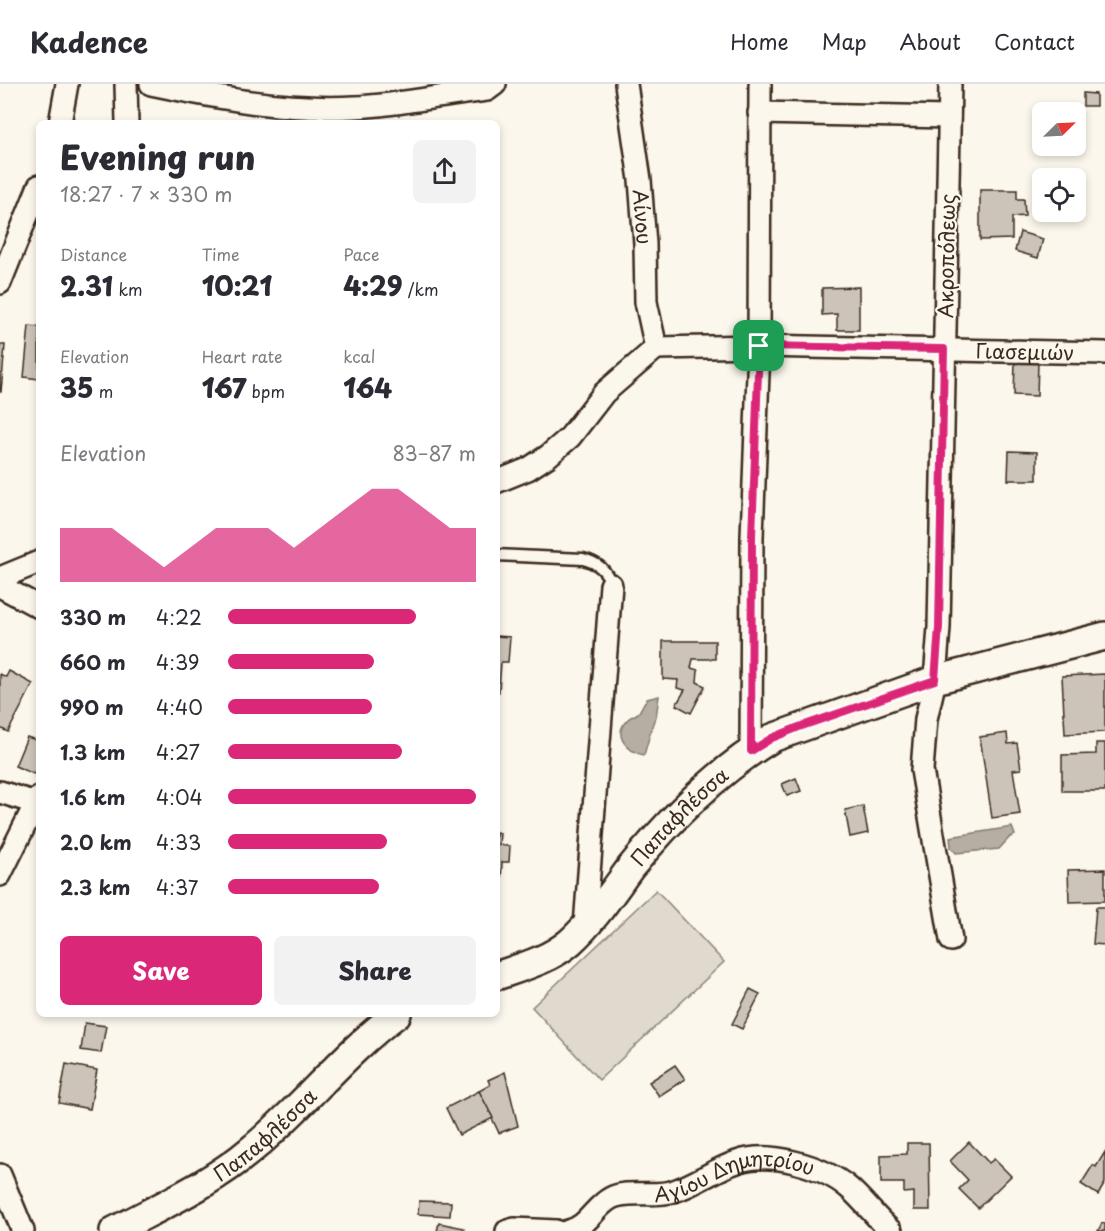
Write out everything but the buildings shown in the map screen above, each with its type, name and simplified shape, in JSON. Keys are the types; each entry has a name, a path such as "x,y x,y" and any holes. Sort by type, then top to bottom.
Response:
{"street":[{"path":"61,120 67,84"},
{"path":"126,84 127,120"},
{"path":"151,84 233,100 321,108 357,107 430,98 487,90 494,85"},
{"name":"Αίνου","path":"626,84 640,180 645,244 646,302 656,348"},
{"path":"751,751 752,537 759,346 760,84"},
{"name":"Ακροπόλεως","path":"950,84 939,627 935,680 926,719 922,771 951,940"},
{"path":"759,113 949,117"},
{"path":"0,283 36,193"},
{"name":"Γιασεμιών","path":"656,348 759,346 1105,353"},
{"path":"500,480 528,469 548,456 570,437 604,393 656,348"},
{"path":"0,578 36,563"},
{"path":"585,926 611,585"},
{"path":"0,586 36,605"},
{"name":"Παπαφλέσσα","path":"500,975 548,957 571,941 658,835 688,804 751,751 772,738 935,680 1105,636"},
{"path":"0,792 36,801"},
{"path":"0,876 36,805"},
{"name":"Παπαφλέσσα","path":"114,1231 221,1173 243,1157 281,1124 343,1059 393,1017"},
{"name":"Αγίου Δημητρίου","path":"568,1231 581,1226 610,1198 633,1194 653,1196 673,1192 736,1162 765,1157 810,1168 833,1178 849,1188 891,1231"},
{"path":"0,1175 23,1231"},
{"path":"507,1231 514,1229 556,1231"}],"lane":[{"path":"500,555 583,559 595,562 604,570 611,585"}],"shaded area":[{"path":"659,696 656,717 644,755 632,751 622,737 623,726 628,719 639,712 647,699"},
{"path":"1012,827 1015,835 999,849 956,853 951,847 950,837"},
{"path":"656,890 724,962 599,1080 532,1007"}],"route":[{"path":"759,346 944,349 939,627 935,680 799,727 772,738 751,751 752,537 759,346"}]}
